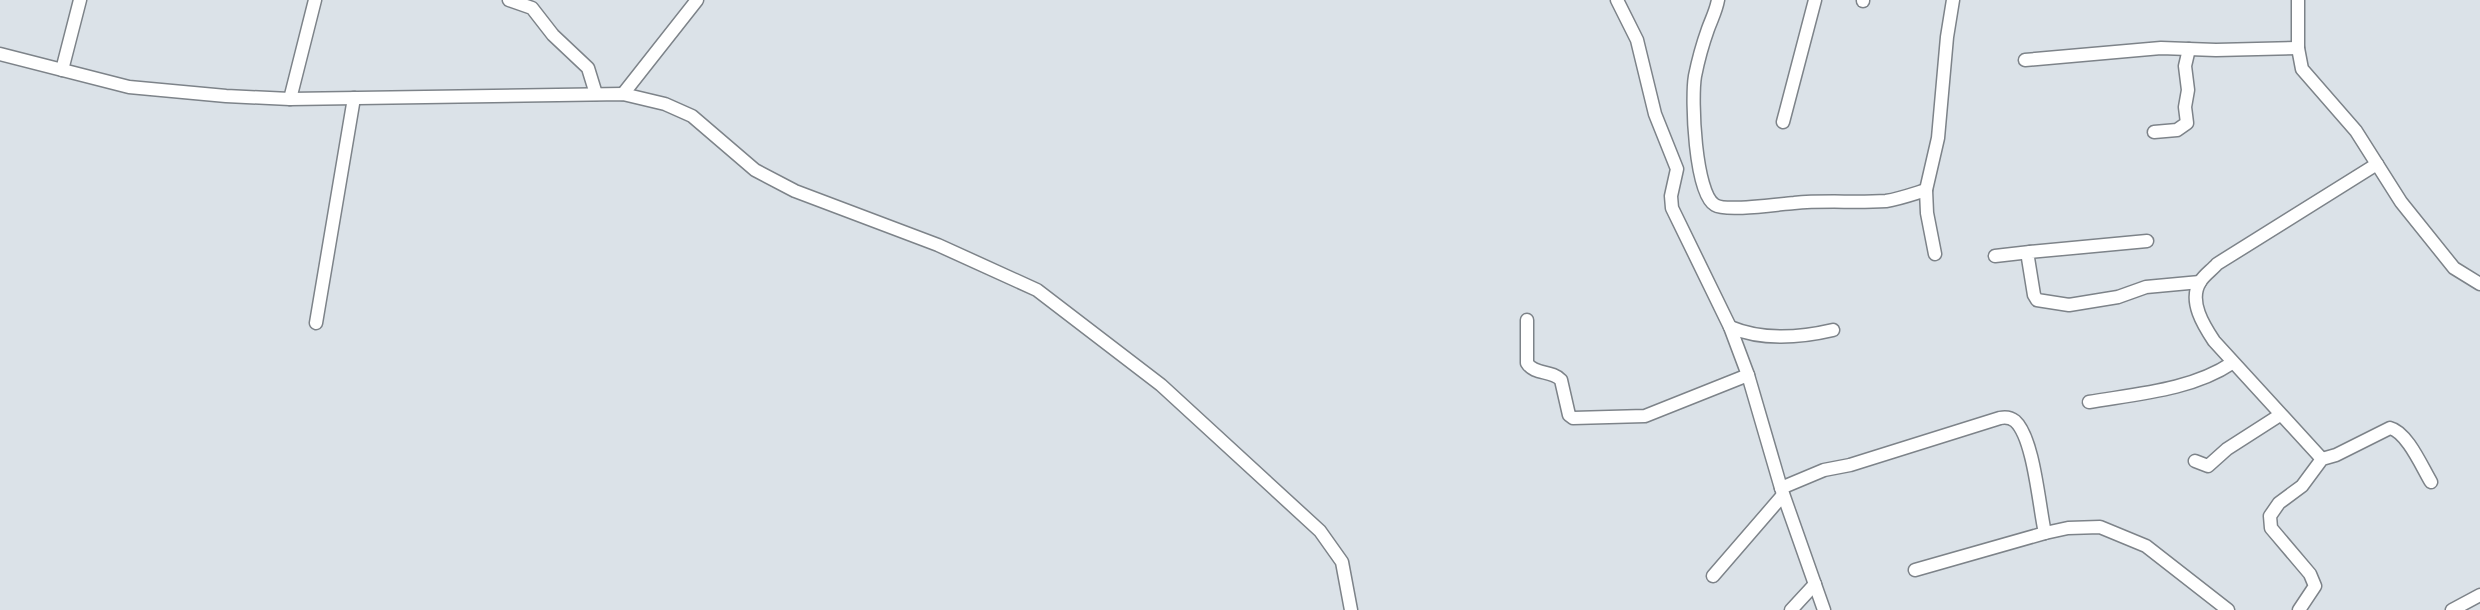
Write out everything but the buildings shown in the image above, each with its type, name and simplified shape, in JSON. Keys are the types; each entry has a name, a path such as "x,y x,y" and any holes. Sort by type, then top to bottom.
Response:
{"street":[{"path":"62,70 80,0"},
{"path":"290,99 315,0"},
{"path":"509,0 532,8 553,36 588,68 596,94"},
{"path":"623,94 697,0"},
{"path":"1617,0 1637,40 1655,114 1677,169 1671,196 1672,208 1730,327 1748,375 1782,491 1824,610"},
{"path":"1718,0 1695,76 1693,107 1696,149 1703,185 1708,199 1715,206 1730,208 1806,202 1888,200 1926,190"},
{"path":"1783,122 1815,0"},
{"path":"1935,254 1927,213 1926,190 1938,138 1947,37 1953,0"},
{"path":"2298,0 2298,48 2302,69 2356,131 2401,202 2454,268 2480,284"},
{"path":"2025,60 2126,50 2298,48"},
{"path":"2154,132 2177,130 2187,123 2188,90 2185,66 2190,49"},
{"path":"0,54 129,87 290,99 623,94 665,104 692,116 755,170 795,191 938,245 1037,290 1161,385 1320,531 1342,562 1351,610"},
{"path":"316,323 354,98"},
{"path":"2322,459 2232,363 2203,324 2197,308 2196,294 2200,282 2217,264 2377,164"},
{"path":"1995,256 2147,241"},
{"path":"2030,252 2028,258 2034,295 2037,300 2056,304 2084,303 2118,297 2146,287 2200,282"},
{"path":"1527,320 1527,363 1533,369 1557,376 1561,380 1569,415 1573,418 1646,416 1748,375"},
{"path":"1730,327 1744,333 1791,337 1833,330"},
{"path":"2089,402 2146,393 2192,381 2220,372 2232,363"},
{"path":"2195,461 2208,466 2228,448 2280,415"},
{"path":"1713,576 1782,491 1824,470 1857,463 2000,418 2010,418 2018,424 2032,460 2045,533"},
{"path":"2300,610 2315,586 2310,574 2271,528 2270,516 2278,503 2302,486 2322,459 2336,455 2390,428 2400,433 2407,441 2431,482"},
{"path":"1915,570 2045,533 2091,527 2111,530 2146,546 2228,610"},
{"path":"1791,610 1815,584"},
{"path":"2452,610 2480,595"}]}
